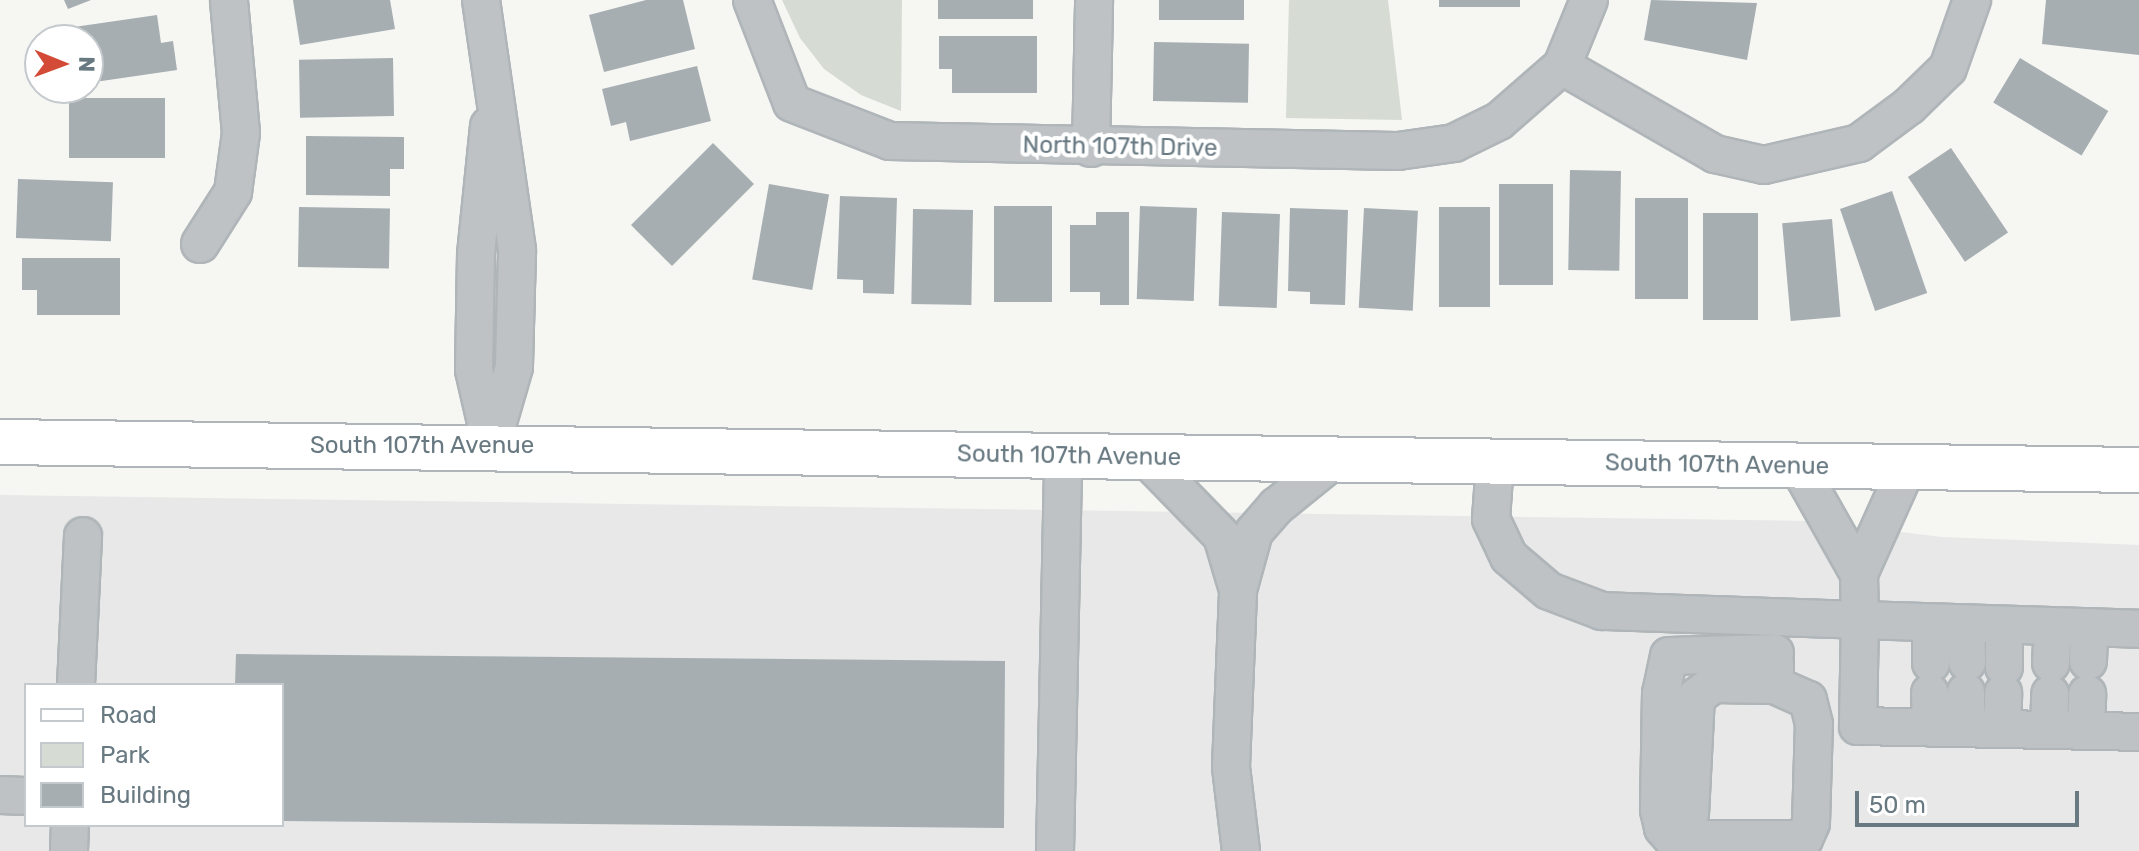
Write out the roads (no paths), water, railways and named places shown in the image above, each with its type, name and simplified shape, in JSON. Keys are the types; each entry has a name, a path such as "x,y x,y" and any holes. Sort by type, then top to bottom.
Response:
{"main road":[{"name":"South 107th Avenue","path":"0,442 491,446 1063,457 2139,470"}],"street":[{"path":"200,244 233,192 241,133 229,0"},
{"path":"481,0 517,251 514,367 491,446"},
{"name":"North 107th Drive","path":"752,0 792,103 890,141 1091,148 1398,151 1454,143 1499,121 1562,66"},
{"path":"1091,148 1094,0"},
{"path":"1589,0 1562,66 1715,154 1764,165 1859,143 1909,106 1948,68 1972,0"},
{"path":"1055,851 1063,457"},
{"path":"1145,457 1222,536 1238,590"},
{"path":"1241,851 1231,767 1238,590 1254,532 1277,506 1334,460"},
{"path":"1495,463 1491,519 1509,557 1549,591 1602,611 1949,626 2053,627 2088,661 2086,730"},
{"path":"1798,466 1859,574"},
{"path":"1907,467 1859,574 1858,726 1940,703 1966,677 1949,626"},
{"path":"76,683 83,536"},
{"path":"1774,617 1775,669 1808,700 1814,724 1811,823 1804,839 1673,839 1663,828 1659,810 1661,693 1669,656 1775,669"},
{"path":"1940,703 1949,626"},
{"path":"2002,729 2004,627"},
{"path":"2049,730 2053,627"},
{"path":"2088,661 2139,629"},
{"path":"1690,814 1696,697 1713,684 1775,669"},
{"path":"1940,703 2002,729 2139,732"},
{"path":"0,795 24,796"},
{"path":"69,851 70,827"}]}
